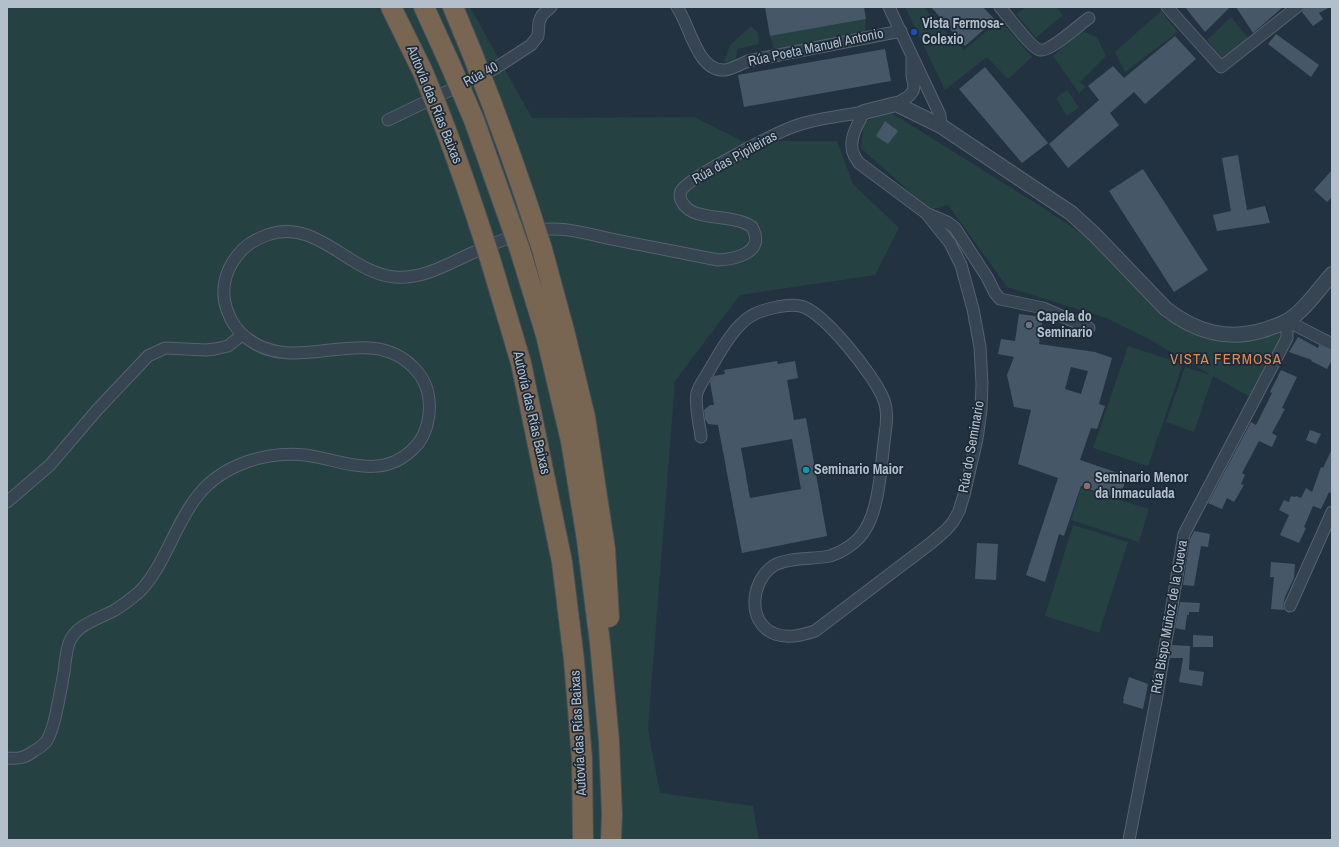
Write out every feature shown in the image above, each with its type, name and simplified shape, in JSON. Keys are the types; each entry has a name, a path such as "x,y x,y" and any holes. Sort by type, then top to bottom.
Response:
{"highway":[{"name":"Autovía das Rías Baixas","path":"391,7 423,72 439,110 471,200 521,363 562,562 574,660 582,752 583,840"},
{"name":"Autovía das Rías Baixas","path":"424,7 474,120 520,250 546,335 569,434 587,540 600,643 609,741 612,814 611,840"},
{"path":"453,7 505,137 526,197 565,334 585,417 605,549 618,743 612,814"}],"street":[{"name":"Rúa 40","path":"388,120 494,69 531,45 538,36 539,22 542,15 551,7"},
{"name":"Rúa Poeta Manuel Antonio","path":"677,7 687,25 699,55 711,67 725,70 748,60 901,31"},
{"path":"889,7 940,115 941,126"},
{"path":"1000,7 1033,46 1041,51 1055,45 1089,18"},
{"path":"1167,7 1222,68 1297,7"},
{"path":"864,112 896,104 909,96 913,91 914,86 912,76 912,57"},
{"path":"896,104 941,126 1071,213 1095,235 1155,298 1179,319 1192,326 1206,331 1230,335 1256,332 1287,321 1302,308 1332,274"},
{"name":"Rúa do Seminario","path":"701,437 696,394 717,356 738,326 750,316 762,310 788,305 801,306 811,310 831,328 870,373 883,397 887,412 886,429 875,506 864,532 845,549 830,556 789,560 774,565 765,573 758,583 755,595 755,608 760,620 766,628 775,634 800,636 815,631 931,543 953,522 959,511 977,439 981,410 982,384 980,347 971,302 961,265 950,243 926,213 860,163 853,155 852,138 864,112"},
{"name":"Rúa das Pipileiras","path":"242,334 232,323 223,297 225,281 230,266 238,254 252,243 266,236 283,232 300,234 318,239 363,266 379,274 393,277 407,277 423,274 443,267 503,240 535,230 554,229 577,232 718,260 740,257 749,252 755,242 756,236 752,227 742,221 694,212 685,206 680,198 681,191 686,184 719,164 796,125 814,120 864,112"},
{"path":"926,213 947,222 955,228 987,277 994,293 1000,299 1043,308 1089,328"},
{"path":"1287,321 1332,344"},
{"name":"Rúa Bispo Muñoz de la Cueva","path":"1129,840 1156,701 1184,534 1287,338 1287,321"},
{"path":"7,502 50,465 141,362 148,356 165,348 215,349 228,346 242,334 251,342 274,352 303,354 364,348 384,350 393,352 411,365 420,375 429,395 429,415 421,439 407,454 395,461 377,467 352,466 309,456 279,454 247,462 227,471 214,480 196,498 184,517 169,548 143,589 118,608 90,622 74,634 70,639 52,732 44,744 25,757 18,759 7,758"},
{"path":"1290,606 1332,512"}],"green space":[{"path":"7,7 470,7 532,118 694,117 742,141 837,141 853,184 899,228 875,275 740,295 675,381 648,729 660,793 753,806 759,840 7,840"},
{"path":"905,7 924,7 935,21 964,50 1000,20 1032,57 1008,79 987,57 945,90"},
{"path":"1026,7 1056,7 1063,15 1036,38 1016,14"},
{"path":"1161,11 1178,32 1125,72 1115,52"},
{"path":"1231,17 1249,39 1222,61 1207,40"},
{"path":"866,19 865,34 774,49 770,36"},
{"path":"751,26 758,33 759,44 737,49 736,61 724,62 730,45"},
{"path":"1081,31 1097,37 1106,56 1080,82 1086,87 1079,93 1053,56"},
{"path":"1067,90 1079,107 1067,116 1056,98"},
{"path":"890,112 1045,209 1088,238 1164,319 1220,341 1284,333 1250,397 1213,376 1194,432 1166,422 1185,367 1211,375 1147,338 1106,318 1007,287 948,205 930,210 861,148 864,122"},
{"path":"1128,346 1183,364 1148,466 1093,448"},
{"path":"1081,488 1149,509 1139,542 1071,520"},
{"path":"1073,525 1128,542 1099,633 1045,616"}],"building":[{"path":"765,7 864,7 866,19 770,36"},
{"path":"931,7 983,7 995,20 965,46"},
{"path":"1185,7 1230,7 1205,32"},
{"path":"1236,7 1283,7 1253,33"},
{"path":"1304,7 1330,7 1319,13 1323,19 1313,26 1302,12"},
{"path":"1276,34 1319,65 1311,77 1268,44"},
{"path":"1175,36 1196,59 1145,104 1134,92 1110,113 1119,125 1068,168 1049,144 1099,100 1088,86 1113,66 1124,78"},
{"path":"885,49 891,81 744,107 738,75"},
{"path":"985,67 1048,143 1022,163 959,89"},
{"path":"885,121 898,131 888,144 876,136"},
{"path":"1238,155 1247,210 1265,206 1270,223 1217,231 1213,215 1231,211 1222,158"},
{"path":"1143,169 1208,270 1174,292 1109,191"},
{"path":"1332,170 1332,197 1327,202 1314,190"},
{"name":"Seminario Menor da Inmaculada","path":"1019,314 1043,317 1039,344 1095,352 1112,358 1099,404 1105,406 1097,429 1091,428 1080,460 1127,476 1119,500 1081,486 1064,536 1059,534 1045,582 1026,575 1058,478 1018,464 1031,410 1014,407 1007,375 1014,357 998,354 1001,339 1015,341","holes":["1071,367 1088,371 1081,394 1065,389"]},
{"path":"1298,337 1318,348 1319,345 1332,351 1332,360 1327,369 1311,361 1312,360 1289,352"},
{"name":"Seminario Maior","path":"777,361 778,364 795,361 798,378 787,380 794,420 806,418 827,536 742,553 718,425 708,424 705,419 704,410 710,405 714,405 710,382 714,376 725,374 724,370","holes":["792,439 801,489 750,498 741,448"]},
{"path":"1281,370 1297,377 1282,408 1285,409 1272,433 1277,436 1272,447 1259,441 1242,473 1245,475 1241,484 1244,485 1234,502 1227,498 1222,509 1208,503 1251,422 1256,425 1272,393 1270,392"},
{"path":"1310,430 1321,434 1316,444 1306,440"},
{"path":"1332,449 1332,494 1329,492 1321,509 1313,506 1304,527 1306,528 1299,543 1280,535 1289,515 1279,510 1284,500 1289,502 1291,496 1301,498 1306,488 1312,492 1321,467 1323,468"},
{"path":"1194,531 1210,534 1208,547 1201,546 1194,586 1183,585 1190,539"},
{"path":"977,543 998,544 996,580 975,579"},
{"path":"1271,562 1295,564 1294,578 1285,597 1283,606 1284,610 1271,609 1274,577 1270,577"},
{"path":"1180,602 1200,603 1199,612 1189,612 1189,615 1187,615 1185,630 1175,628"},
{"path":"1193,635 1213,636 1213,647 1193,647"},
{"path":"1172,645 1190,646 1189,670 1204,672 1202,686 1179,682 1183,658 1170,658"},
{"path":"1129,677 1148,684 1143,709 1123,703"}],"place":[{"name":"Vista Fermosa- Colexio","path":"914,32"},
{"name":"Capela do Seminario","path":"1029,325"},
{"name":"Seminario Maior","path":"806,470"},
{"name":"Seminario Menor da Inmaculada","path":"1087,486"}],"district":[{"name":"VISTA FERMOSA","path":"1226,360"}]}
